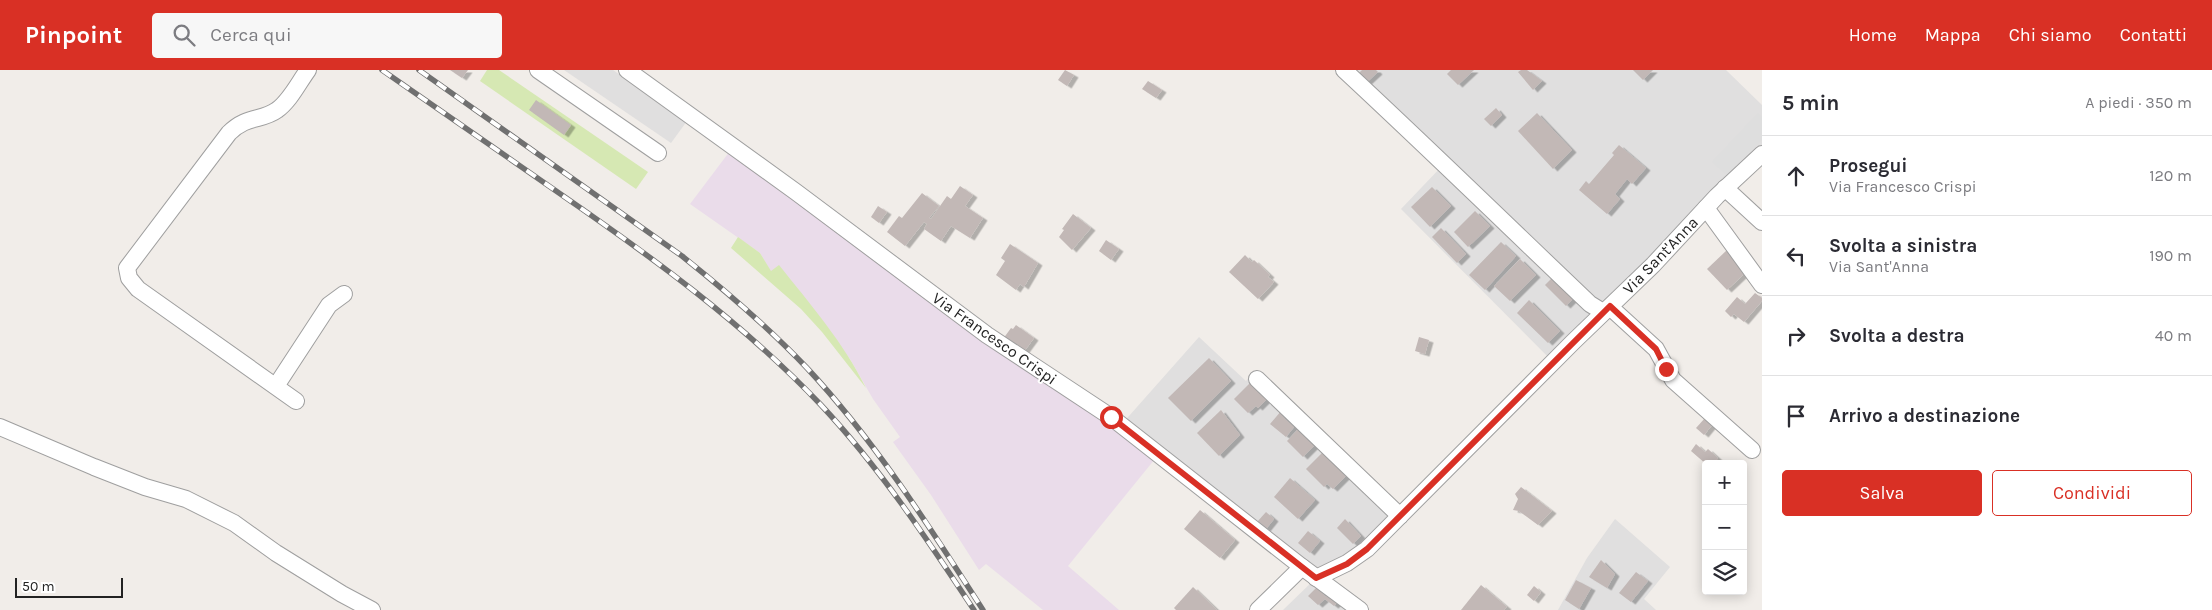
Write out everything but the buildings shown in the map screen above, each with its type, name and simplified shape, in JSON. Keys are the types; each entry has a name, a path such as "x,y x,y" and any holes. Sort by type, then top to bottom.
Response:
{"street":[{"path":"296,401 138,289 129,278 127,268 229,133 244,121 270,114 278,109 308,70"},
{"path":"538,70 658,153"},
{"name":"Via Francesco Crispi","path":"626,70 796,192 987,335 1111,417 1316,578 1360,610"},
{"path":"1344,70 1419,138 1443,165 1590,304 1606,310 1656,349 1673,380 1752,450"},
{"name":"Via Sant'Anna","path":"1316,578 1347,564 1400,516 1653,265 1725,188 1762,154"},
{"path":"1725,188 1762,222"},
{"path":"1706,208 1762,285"},
{"path":"276,386 329,305 344,294"},
{"path":"1257,379 1400,516"},
{"path":"0,427 94,467 194,503 234,523 284,559 372,610"},
{"path":"1258,610 1302,567"}],"shaded area":[{"path":"564,70 613,70 687,121 671,143"},
{"path":"1344,70 1726,70 1762,105 1762,154 1553,362 1401,209 1443,165"},
{"path":"1758,113 1762,117 1762,140 1726,174 1712,162"},
{"path":"733,147 1159,454 1068,566 1119,610 1043,610 986,564 979,570 931,495 893,442 900,437 873,399 850,359 779,266 771,272 760,253 690,204"},
{"path":"1199,337 1246,381 1253,372 1403,514 1317,578 1360,610 1283,610 1316,578 1121,425"},
{"path":"1615,519 1670,567 1644,599 1656,610 1558,610 1587,558"}],"green space":[{"path":"487,70 499,70 648,172 636,189 480,81"},
{"path":"738,237 760,253 771,271 779,265 837,340 866,388 822,332 801,309 731,248"}],"railway":[{"path":"382,70 594,217 696,292 760,346 843,429 883,479 974,610"},
{"path":"419,70 682,256 731,296 777,338 807,368 856,425 922,516 983,610"}],"route":[{"path":"1111,417 1316,578 1347,564 1367,549 1610,306 1656,349 1666,369"}]}
